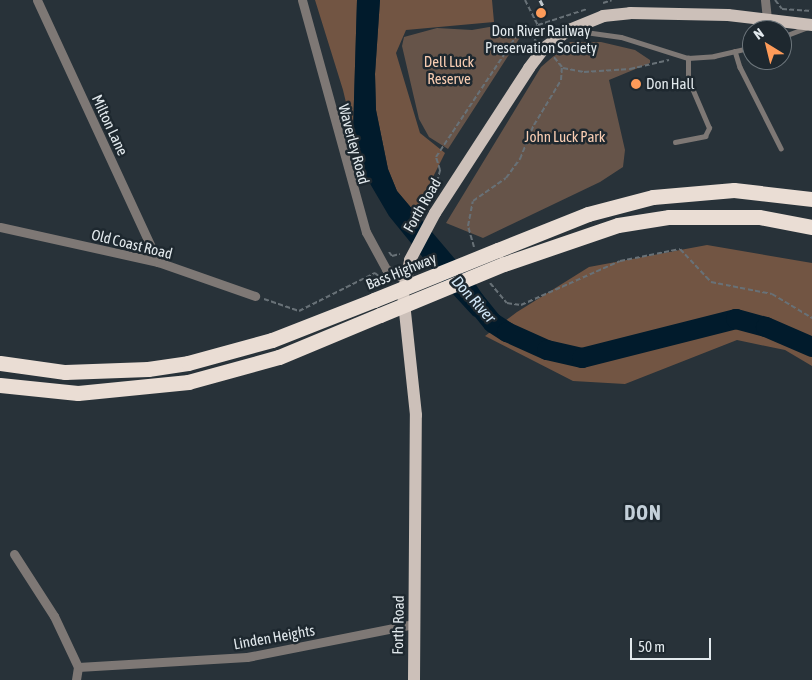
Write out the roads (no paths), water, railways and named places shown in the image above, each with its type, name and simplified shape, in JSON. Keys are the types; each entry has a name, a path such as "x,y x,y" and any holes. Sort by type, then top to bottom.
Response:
{"highway":[{"name":"Bass Highway","path":"0,386 78,393 188,382 279,357 380,315 588,214 654,197 734,190 812,199"},
{"name":"Bass Highway","path":"0,363 65,372 139,370 188,363 272,340 374,300 501,257 608,228 669,217 759,217 812,227"}],"main road":[{"name":"Forth Road","path":"414,680 416,414 403,294 410,260 435,213 544,48 569,30 588,20 623,14 698,14 767,19 812,26"}],"street":[{"name":"Milton Lane","path":"37,0 158,262"},
{"name":"Waverley Road","path":"302,0 366,232 386,269 406,279"},
{"path":"765,0 767,19"},
{"name":"Old Coast Road","path":"0,227 158,262 255,296"},
{"path":"14,554 36,585 78,666 76,680"},
{"name":"Linden Heights","path":"78,666 247,657 414,624"}],"lane":[{"path":"792,33 812,26"},
{"path":"569,30 621,36 688,58 742,49"},
{"path":"735,51 740,67 781,148"},
{"path":"675,142 705,136 709,128 688,79 688,58"}],"water":[{"path":"357,0 380,0 375,74 376,110 388,169 397,191 472,279 491,307 493,323 473,316 451,292 389,216 362,170 353,132"}],"waterway":[{"name":"Don River","path":"475,301 493,323 507,332 547,350 582,358 736,319 766,327 812,347"}],"railway":[{"path":"540,0 543,6"}],"place":[{"name":"Don River Railway Preservation Society","path":"541,13"},
{"name":"Don Hall","path":"636,84"}],"district":[{"name":"DON","path":"643,512"}],"park label":[{"name":"Dell Luck Reserve","path":"449,70"},
{"name":"John Luck Park","path":"565,137"}]}
